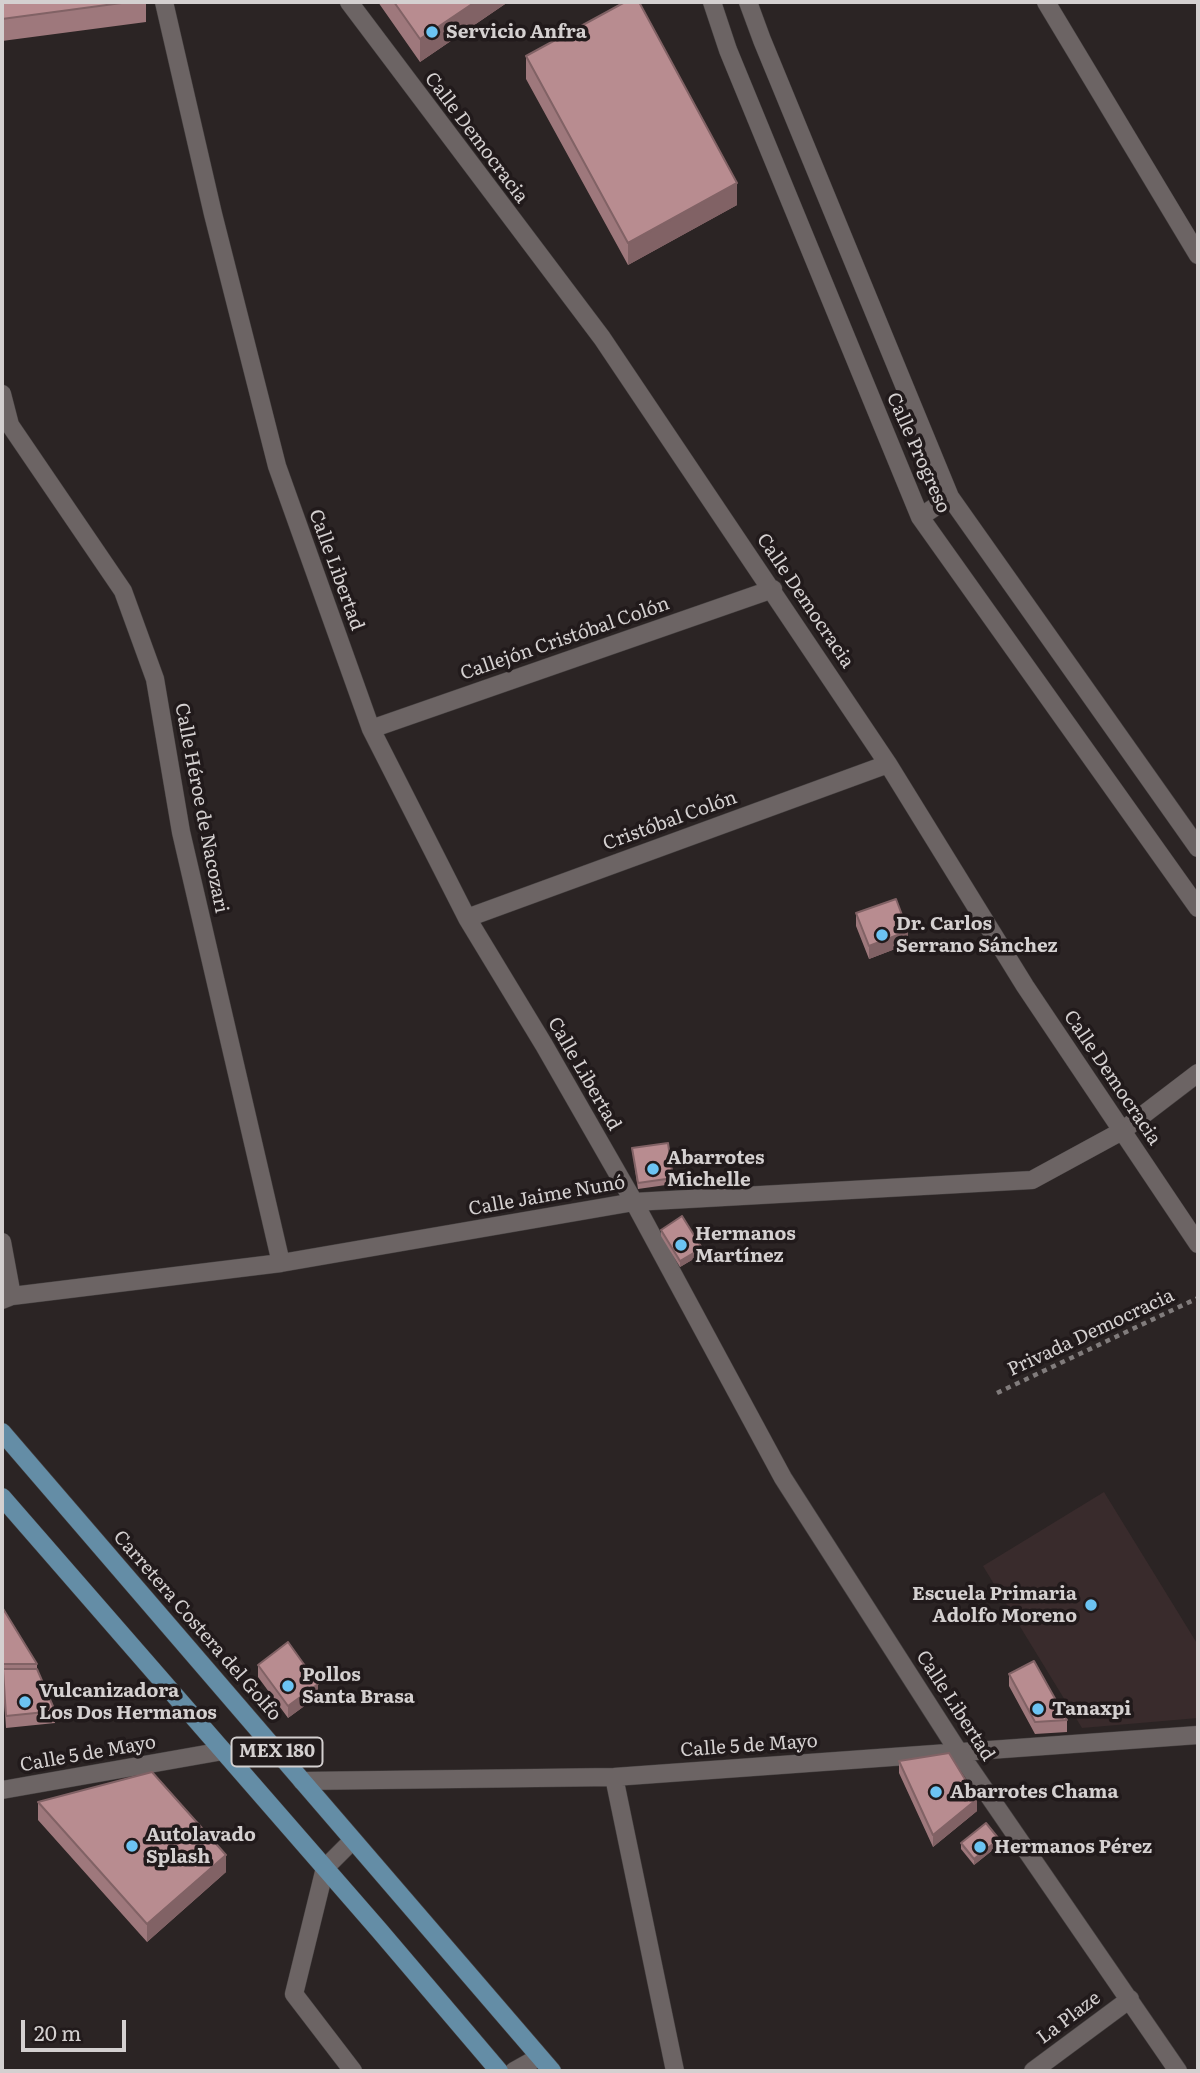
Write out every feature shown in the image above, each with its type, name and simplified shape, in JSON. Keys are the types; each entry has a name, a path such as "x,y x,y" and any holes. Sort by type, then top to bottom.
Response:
{"main road":[{"name":"Carretera Costera del Golfo","path":"2,1432 552,2071"},
{"name":"MEX 180","path":"2,1497 499,2071"}],"street":[{"name":"Calle Libertad","path":"164,2 213,214 277,466 371,729 467,918 634,1202 783,1478 958,1751 1178,2071"},
{"name":"Calle Democracia","path":"349,2 602,338 773,589 888,764 1025,986 1198,1244"},
{"name":"Calle Progreso","path":"712,2 728,50 920,517 1198,908"},
{"name":"Calle Progreso","path":"748,2 950,497 1198,848"},
{"path":"1046,2 1198,255"},
{"name":"Calle Héroe de Nacozari","path":"2,394 10,425 123,591 155,679 181,832 281,1263"},
{"path":"920,517 950,497"},
{"name":"Callejón Cristóbal Colón","path":"371,729 773,589"},
{"name":"Cristóbal Colón","path":"467,918 888,764"},
{"name":"Calle Jaime Nunó","path":"7,1298 281,1263 634,1202 1032,1180 1122,1132 1198,1073"},
{"path":"2,1242 7,1298"},
{"name":"Calle 5 de Mayo","path":"302,1781 614,1777 1198,1735"},
{"name":"Calle 5 de Mayo","path":"2,1790 223,1751"},
{"path":"614,1777 675,2071"},
{"path":"353,1840 325,1868 294,1994 353,2071"},
{"name":"La Plaze","path":"1033,2071 1130,1999"},
{"path":"514,2071 539,2057"}],"path":[{"name":"Privada Democracia","path":"997,1393 1198,1298"}],"shaded area":[{"name":"Escuela Primaria Adolfo Moreno","path":"1104,1492 1198,1645 1198,1718 1082,1728 983,1566"}],"building":[{"path":"2,2 129,2 2,19"},
{"path":"394,2 475,2 420,39"},
{"path":"625,2 639,2 737,183 628,243 526,56"},
{"path":"896,899 908,931 869,946 856,913"},
{"name":"Abarrotes Michelle","path":"668,1143 673,1178 638,1183 632,1148"},
{"name":"Hermanos Martínez","path":"682,1216 702,1248 680,1261 661,1230"},
{"path":"2,1607 37,1664 2,1664"},
{"name":"Pollos Santa Brasa","path":"288,1642 318,1684 288,1706 258,1665"},
{"name":"Tanaxpi","path":"1034,1661 1067,1720 1035,1722 1009,1674"},
{"name":"Vulcanizadora Los Dos Hermanos","path":"3,1669 37,1669 55,1711 6,1716"},
{"name":"Abarrotes Chama","path":"949,1753 977,1799 933,1835 899,1761"},
{"name":"Autolavado Splash","path":"152,1772 226,1855 147,1924 38,1802"},
{"name":"Hermanos Pérez","path":"986,1823 999,1839 974,1859 961,1843"}],"place":[{"name":"Servicio Anfra","path":"432,32"},
{"name":"Dr. Carlos Serrano Sánchez","path":"882,935"},
{"name":"Abarrotes Michelle","path":"653,1169"},
{"name":"Hermanos Martínez","path":"681,1245"},
{"name":"Escuela Primaria Adolfo Moreno","path":"1091,1605"},
{"name":"Pollos Santa Brasa","path":"288,1686"},
{"name":"Vulcanizadora Los Dos Hermanos","path":"25,1702"},
{"name":"Tanaxpi","path":"1038,1709"},
{"name":"Abarrotes Chama","path":"936,1792"},
{"name":"Autolavado Splash","path":"132,1846"},
{"name":"Hermanos Pérez","path":"980,1847"}]}
